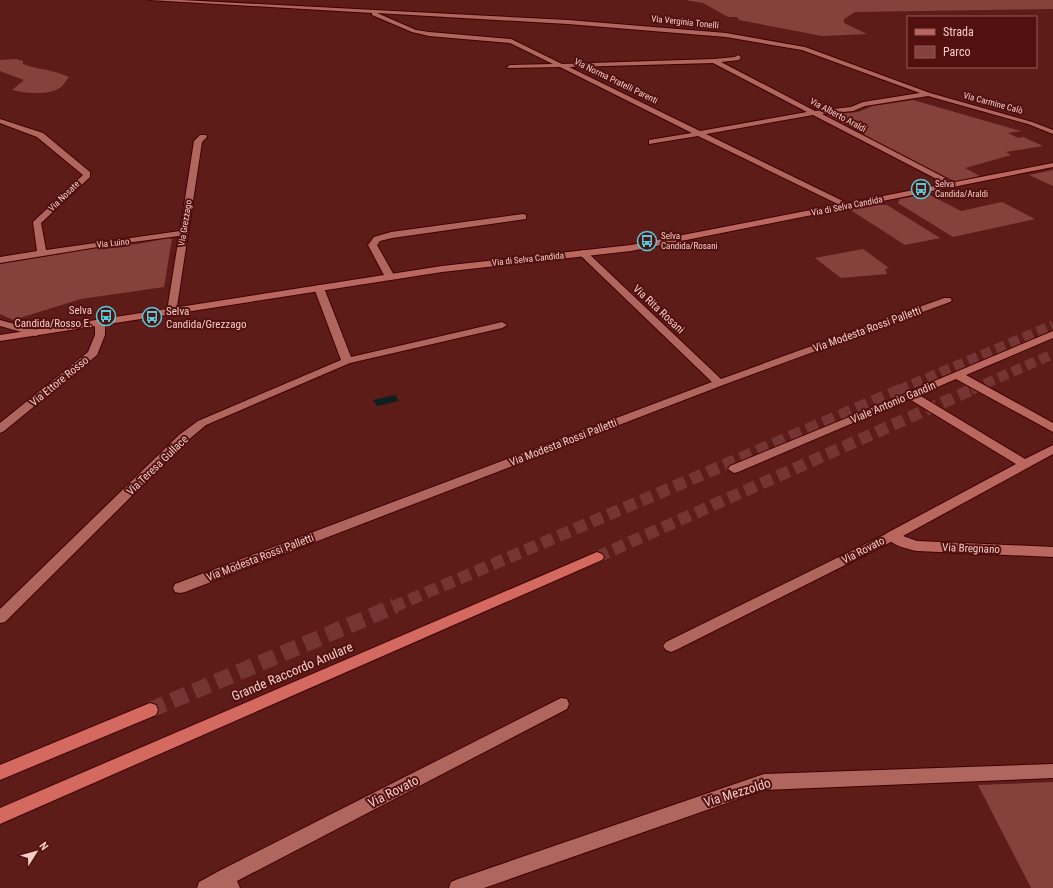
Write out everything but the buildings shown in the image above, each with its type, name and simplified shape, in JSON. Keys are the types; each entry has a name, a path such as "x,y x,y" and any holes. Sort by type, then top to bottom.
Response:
{"highway":[{"name":"Grande Raccordo Anulare","path":"0,816 597,557"},
{"path":"0,773 150,710"}],"street":[{"name":"Via Verginia Tonelli","path":"152,0 640,26 726,35 803,48 880,75 928,94"},
{"path":"301,7 310,0"},
{"name":"Via Norma Pratelli Parenti","path":"367,11 414,31 429,34 508,40 846,206"},
{"name":"Via Alberto Araldi","path":"510,67 714,61 737,59 738,57"},
{"name":"Via Alberto Araldi","path":"714,61 952,185"},
{"path":"652,142 816,113 853,109 863,104 928,94"},
{"name":"Via Carmine Calò","path":"928,94 1030,123 1053,132"},
{"name":"Via Nosate","path":"0,121 40,134 87,175 37,222 42,253"},
{"name":"Via Grezzago","path":"172,311 198,141 203,137"},
{"name":"Via di Selva Candida","path":"0,338 390,277 475,265 583,254 646,245 1053,166"},
{"path":"390,277 372,245 377,239 391,235 523,216"},
{"name":"Via Luino","path":"42,253 110,242 183,233"},
{"path":"0,260 42,253"},
{"name":"Via Rita Rosani","path":"583,254 719,383"},
{"path":"319,288 347,361"},
{"name":"Via Modesta Rossi Palletti","path":"180,588 719,383 947,300"},
{"path":"0,323 36,333"},
{"name":"Via Ettore Rosso","path":"0,428 93,353 98,343 100,323"},
{"name":"Via Teresa Gullace","path":"0,618 195,428 236,407 347,361 502,325"},
{"name":"Viale Antonio Gandin","path":"734,469 1053,334"},
{"path":"957,375 1053,428"},
{"path":"910,395 1024,464"},
{"name":"Via Rovato","path":"671,646 892,536 1053,449"},
{"name":"Via Bregnano","path":"892,536 910,545 917,546 1053,552"},
{"name":"Via Rovato","path":"228,882 561,704"},
{"name":"Via Mezzoldo","path":"458,888 764,782 1053,771"},
{"path":"206,888 228,882"}],"green space":[{"path":"685,0 1053,0 1053,9 855,12 844,19 844,23 867,34 822,36 739,20 737,17 728,17 703,3"},
{"path":"16,59 23,61 23,64 57,72 69,77 61,87 50,92 30,93 12,90 24,80 0,71 0,60"},
{"path":"913,100 1021,131 1008,133 1018,138 1023,137 1043,146 1006,152 1011,155 965,168 980,176 952,182 826,115 858,112 873,106"},
{"path":"1053,170 1053,186 1029,175"},
{"path":"928,194 961,211 1002,202 1035,219 953,237 898,203 900,199"},
{"path":"863,205 887,205 940,238 905,245 849,209"},
{"path":"168,238 172,239 164,287 81,299 13,320 0,314 0,264 101,247 138,244"},
{"path":"863,249 889,268 885,269 887,274 841,278 815,258"},
{"path":"1053,782 1053,888 1031,888 978,785"}],"shaded area":[{"path":"395,395 399,401 377,406 373,400"}],"tunnel":[{"path":"899,390 1053,325"},
{"path":"971,390 1053,354"},
{"path":"393,607 902,389"},
{"path":"597,557 973,389"},
{"path":"150,710 395,606"}],"place":[{"name":"Selva Candida/Araldi","path":"921,189"},
{"name":"Selva Candida/Rosani","path":"647,241"},
{"name":"Selva Candida/Rosso E.","path":"106,316"},
{"name":"Selva Candida/Grezzago","path":"152,317"}]}
